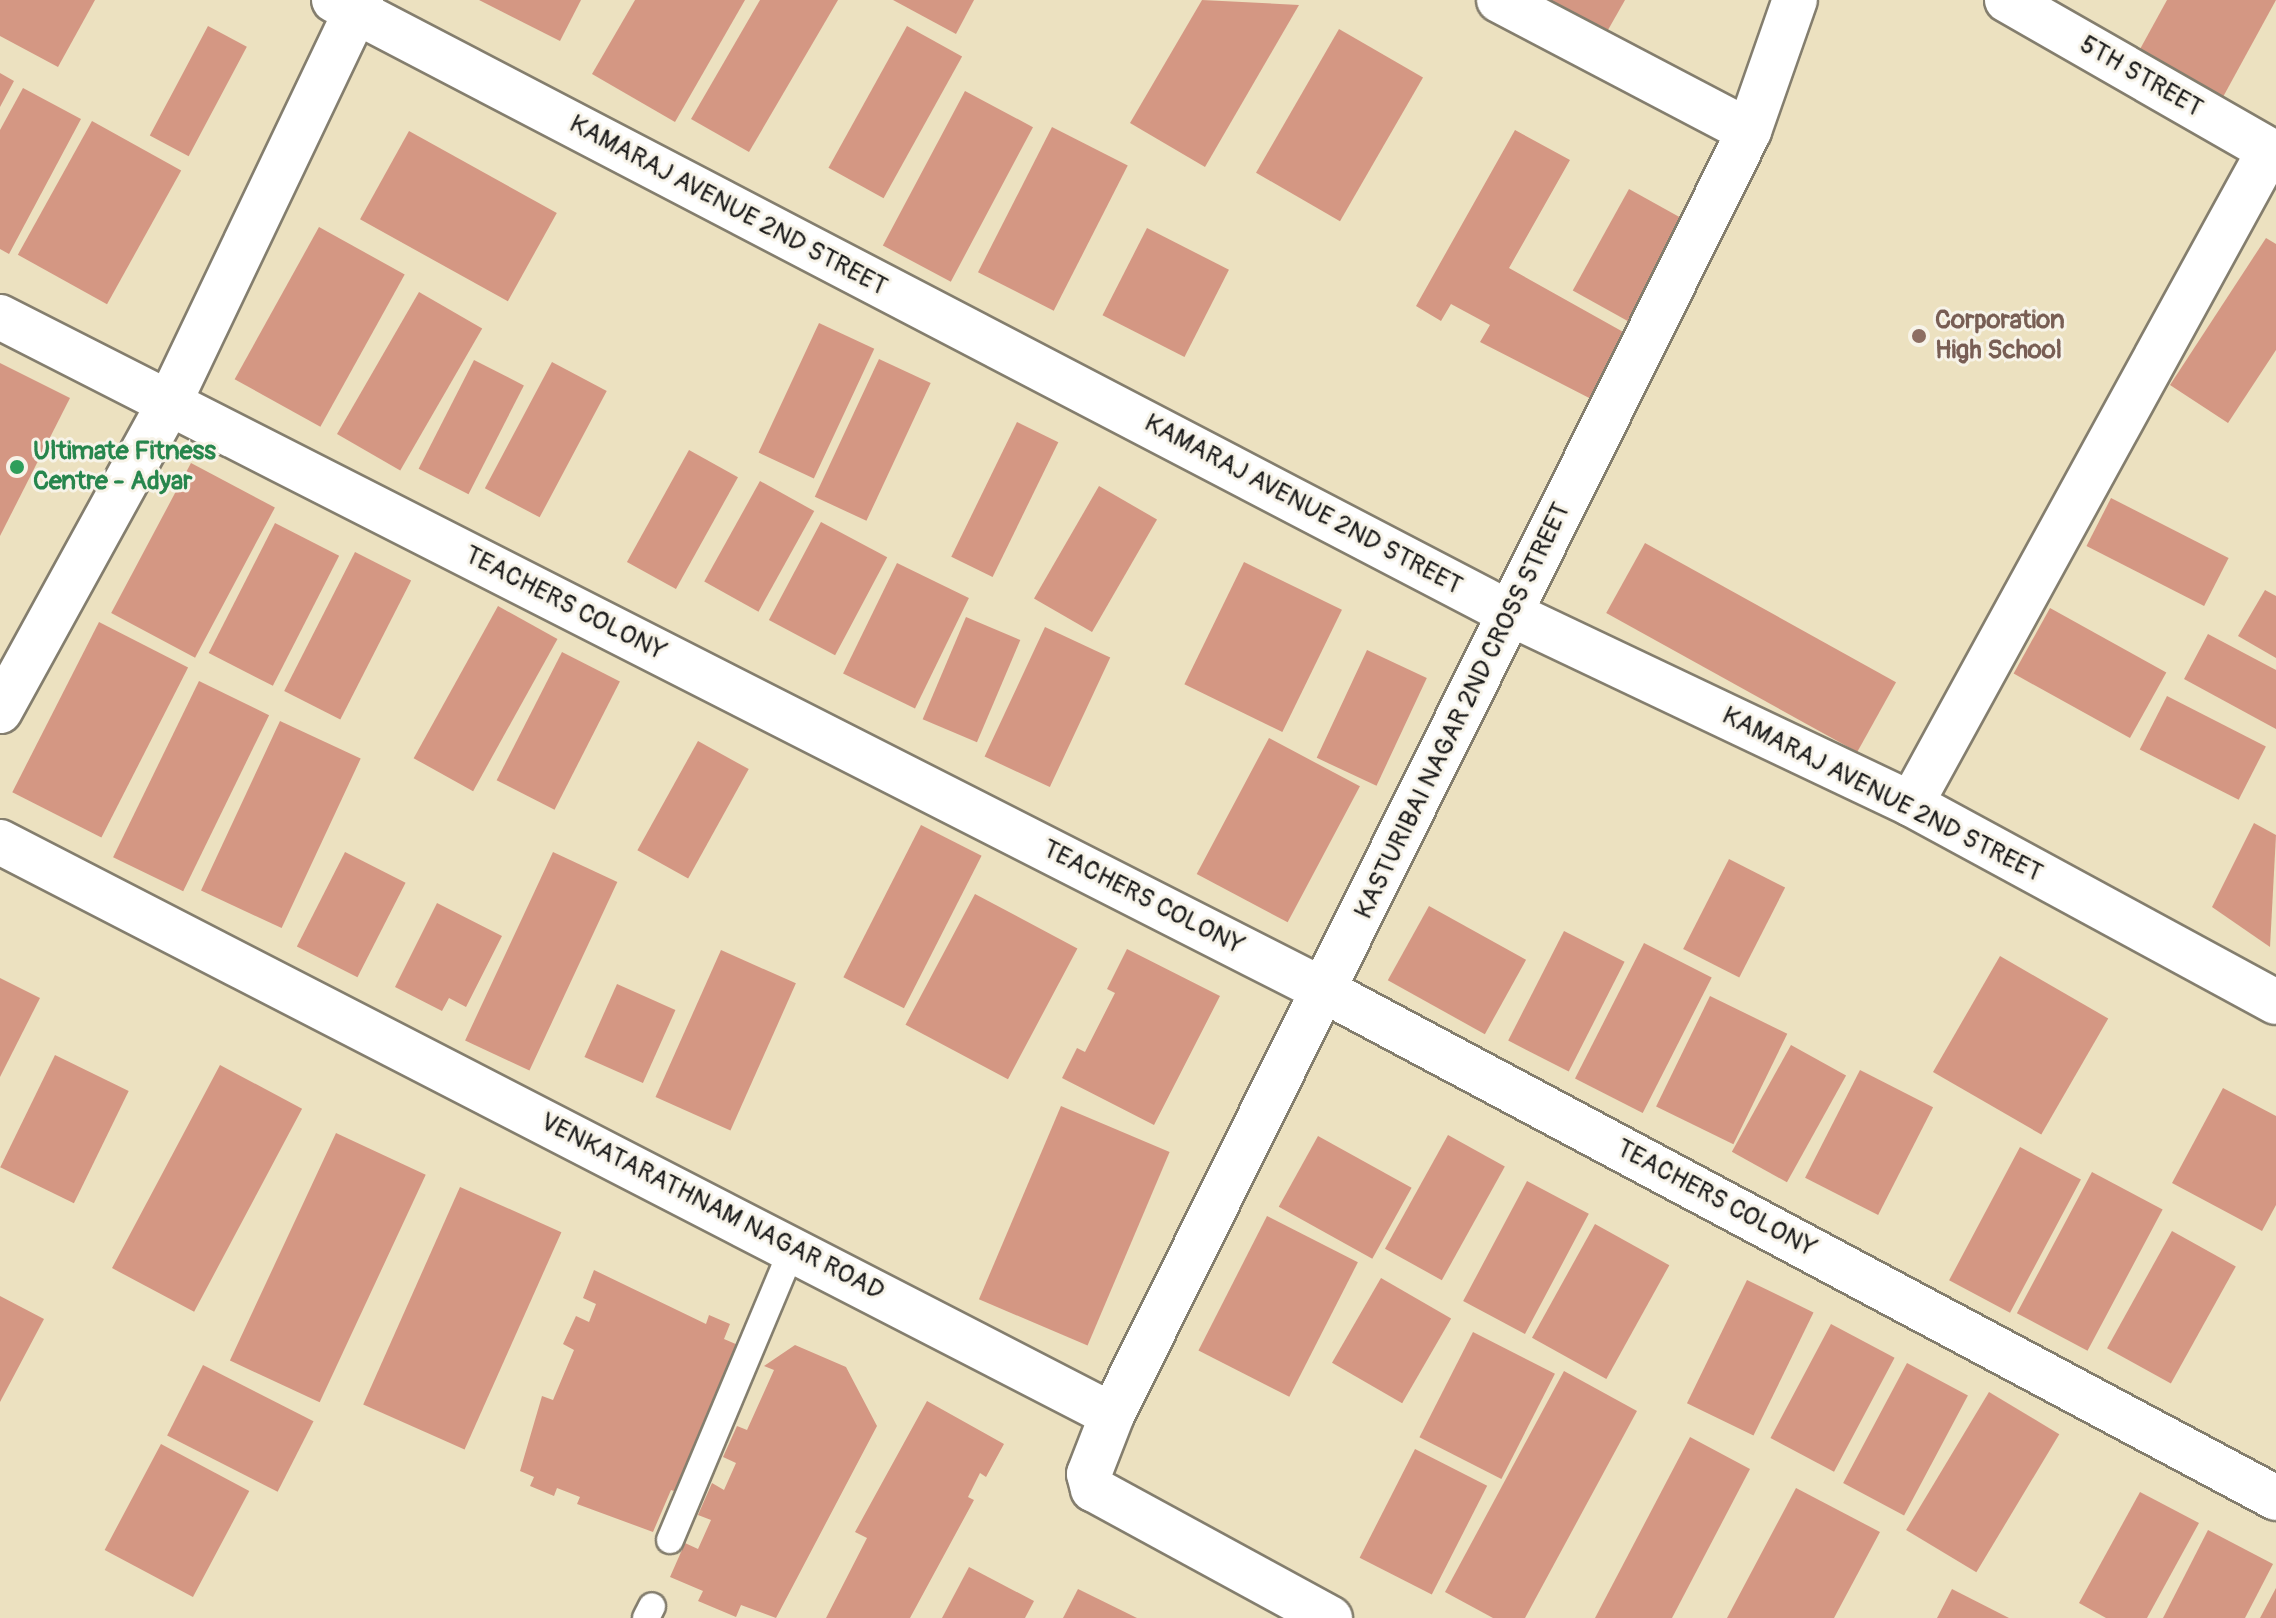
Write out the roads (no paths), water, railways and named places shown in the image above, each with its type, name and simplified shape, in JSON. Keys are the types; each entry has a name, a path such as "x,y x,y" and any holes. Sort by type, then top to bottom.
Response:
{"street":[{"path":"1499,0 1749,131"},
{"name":"KASTURIBAI NAGAR 2ND CROSS STREET","path":"1112,1415 1749,131 1795,0"},
{"name":"5TH STREET","path":"2007,0 2272,152"},
{"path":"0,711 169,403 350,4"},
{"name":"KAMARAJ AVENUE 2ND STREET","path":"350,4 1511,614 1911,804 2276,1002"},
{"path":"1911,804 2272,152"},
{"name":"TEACHERS COLONY","path":"0,317 1325,991 2276,1498"},
{"name":"VENKATARATHNAM NAGAR ROAD","path":"0,842 1112,1415"},
{"path":"1112,1415 1089,1474 1093,1489 1330,1618"}],"lane":[{"path":"670,1540 793,1248"}],"place":[{"name":"Corporation High School","path":"1919,336"},
{"name":"Ultimate Fitness Centre - Adyar","path":"17,467"}]}
